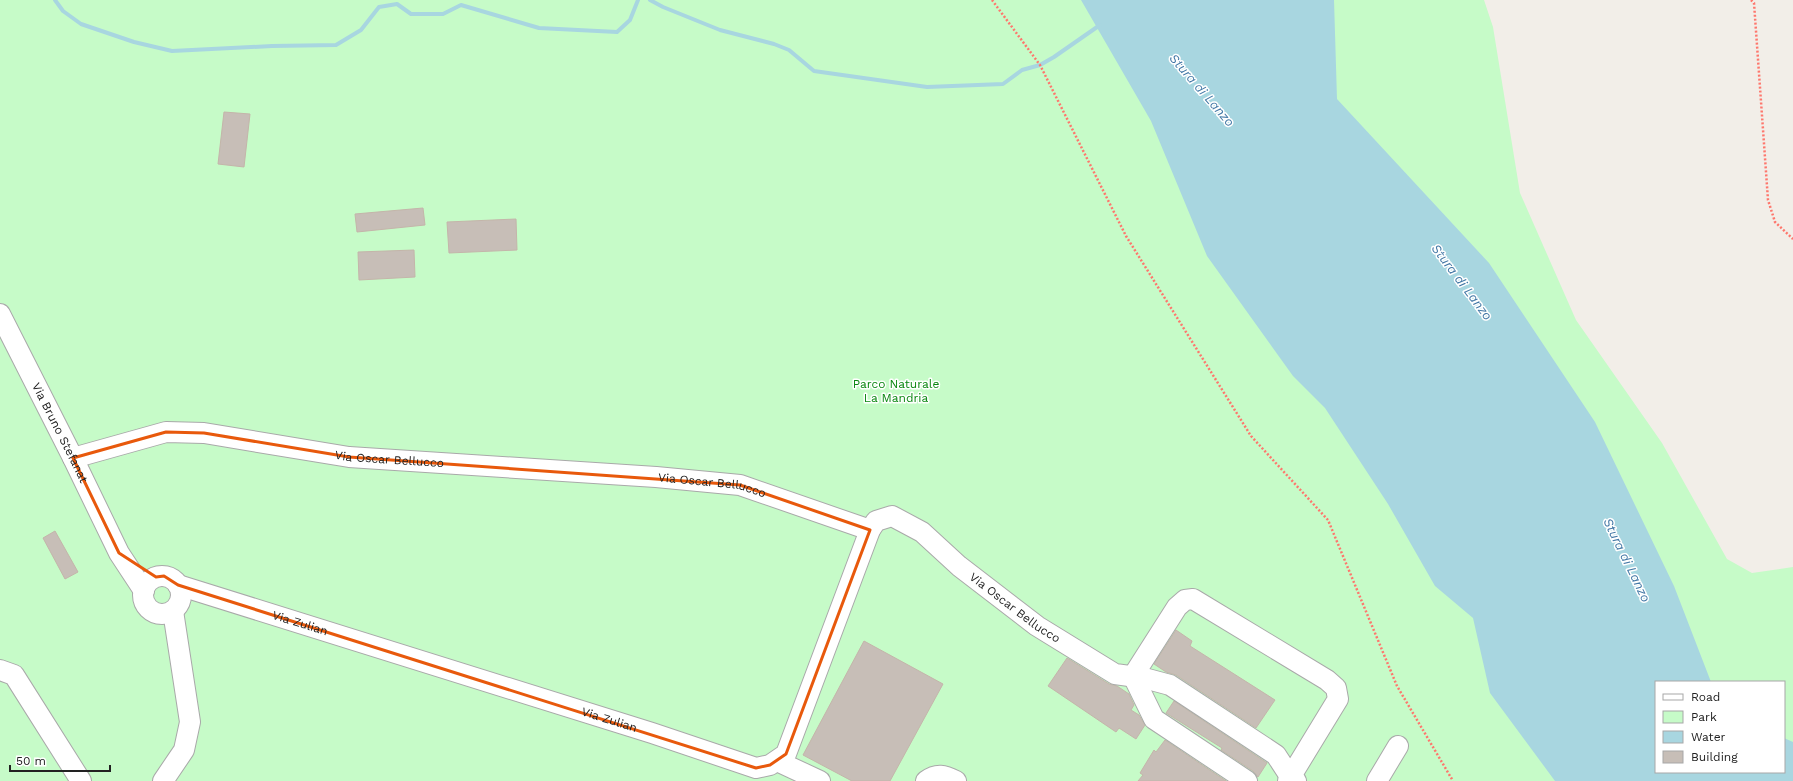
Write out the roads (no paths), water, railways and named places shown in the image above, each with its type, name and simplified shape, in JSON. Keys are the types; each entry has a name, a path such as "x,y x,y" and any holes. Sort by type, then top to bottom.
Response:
{"street":[{"name":"Via Bruno Stefanat","path":"0,314 119,552 150,584"},
{"name":"Via Oscar Bellucco","path":"73,458 166,432 204,433 349,457 656,477 740,485 870,530 876,520 892,516 904,521 922,532 959,566 1037,626 1115,674 1133,676 1170,685 1276,755 1289,780"},
{"path":"820,781 777,761 786,754 870,530"},
{"path":"163,781 184,750 190,722 172,603 172,579 164,576 150,584 144,601 149,609 172,603"},
{"name":"Via Zulian","path":"172,603 202,591 652,733 756,768 770,766 777,761"},
{"path":"1247,781 1154,719 1133,676 1177,608 1185,600 1193,599 1327,680 1336,688 1338,699 1289,780"},
{"path":"0,670 14,675 81,781"},
{"path":"1377,781 1398,746"},
{"path":"926,781 932,777 944,775 956,781"}],"water":[{"name":"Stura di Lanzo","path":"1081,0 1334,0 1337,99 1489,263 1595,422 1674,586 1711,681 1655,681 1655,773 1785,773 1785,738 1793,742 1793,781 1555,781 1490,693 1473,618 1435,586 1388,504 1325,408 1293,376 1207,256 1151,121"}],"waterway":[{"path":"55,0 63,11 81,24 134,42 172,51 272,46 336,45 361,30 379,7 397,4 411,14 443,14 461,5 539,28 617,32 630,20 638,0"},
{"path":"650,0 663,7 720,30 774,44 789,50 814,71 927,87 1003,84 1022,70 1040,65 1054,57 1100,25"}],"park label":[{"name":"Parco Naturale La Mandria","path":"896,391"}]}
